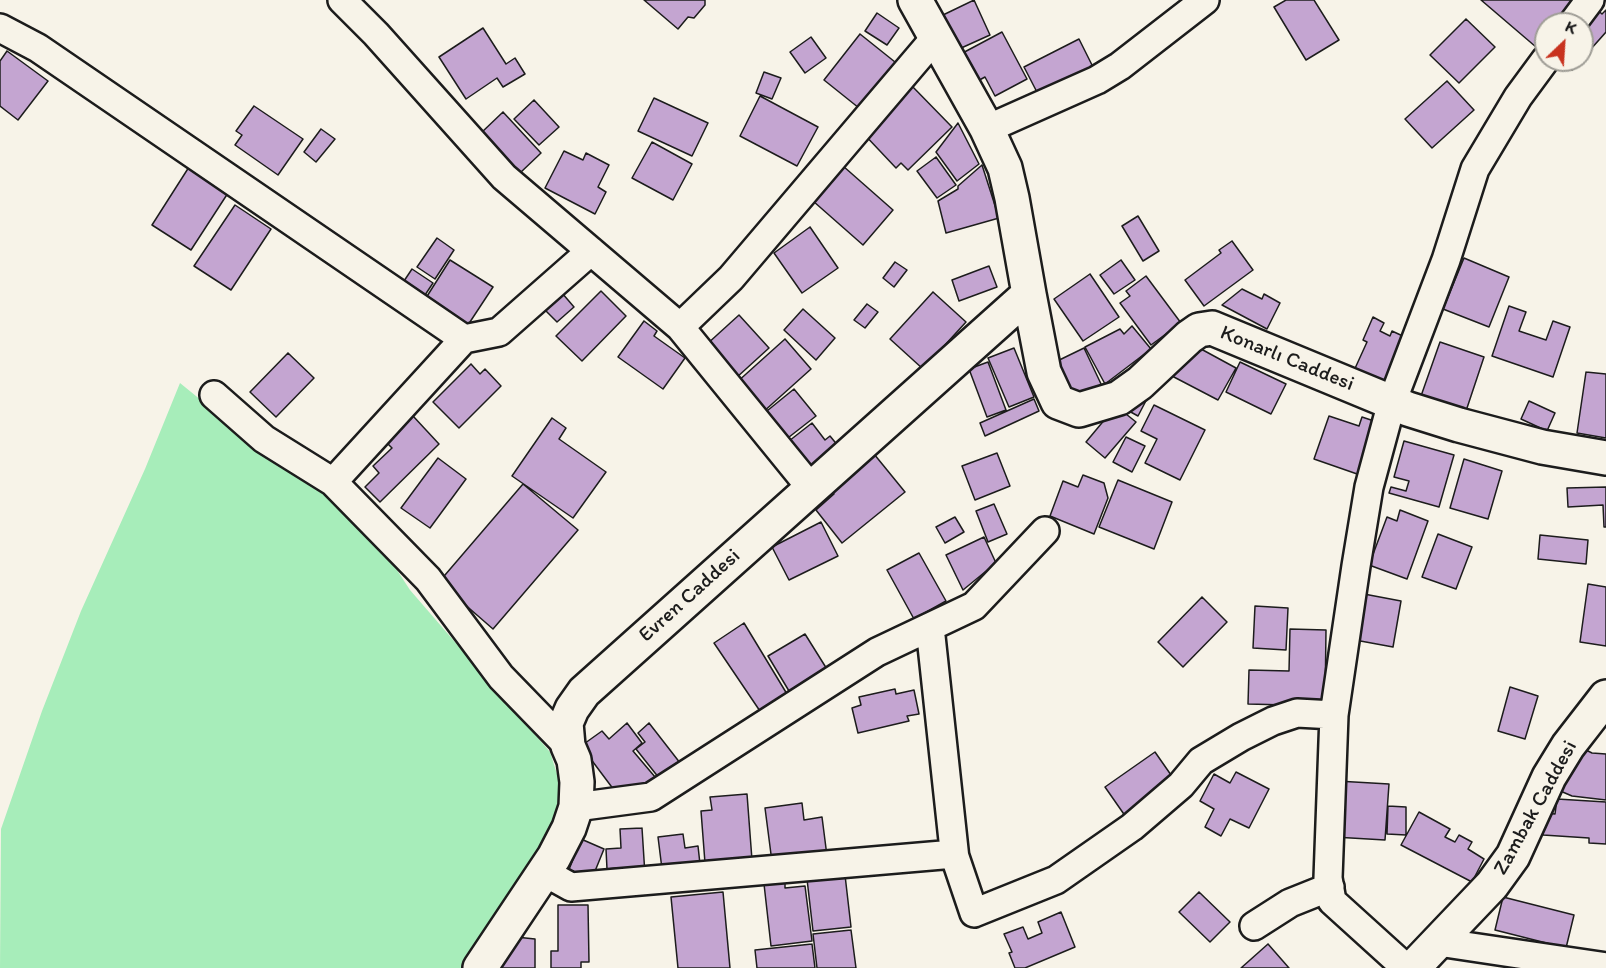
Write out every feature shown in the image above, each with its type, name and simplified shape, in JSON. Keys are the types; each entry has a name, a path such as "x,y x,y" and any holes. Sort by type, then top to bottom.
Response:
{"street":[{"path":"342,0 376,34 504,177 680,327 810,488"},
{"name":"Konarlı Caddesi","path":"915,0 987,129 1005,168 1044,372 1058,402 1078,410 1119,398 1140,383 1189,337 1199,330 1212,328 1408,409 1542,447 1606,458"},
{"path":"987,129 1087,84 1120,66 1205,0"},
{"path":"0,28 38,48 464,339"},
{"path":"680,327 731,278 935,38"},
{"path":"1406,968 1332,901 1328,878 1334,715 1369,487 1392,402 1446,260 1475,169 1518,97 1536,72"},
{"path":"333,482 464,339 499,333 591,251"},
{"name":"Evren Caddesi","path":"480,968 544,872 569,828 576,807 577,782 574,760 568,746 566,723 572,709 584,692 1029,294"},
{"path":"214,395 264,439 333,482 428,579 501,677 568,746"},
{"path":"576,807 651,797 877,652 974,606 1045,531"},
{"path":"930,627 956,859"},
{"name":"Zambak Caddesi","path":"1413,968 1492,885 1514,856 1549,777 1568,746 1606,697"},
{"path":"544,872 571,887 954,854 974,913 1056,880 1132,826 1181,785 1201,761 1241,737 1297,713 1334,715"},
{"path":"1254,926 1290,903 1330,887"},
{"path":"1438,942 1606,967"}],"green space":[{"path":"180,383 293,475 334,500 378,541 410,590 550,752 561,797 556,816 536,856 461,968 0,968 1,829 42,711 81,611 145,469"}],"building":[{"path":"644,0 705,0 705,5 694,18 688,17 678,29"},
{"path":"974,0 990,35 959,49 943,15"},
{"path":"1286,0 1314,0 1339,40 1306,60 1274,7"},
{"path":"1481,0 1577,0 1566,12 1534,12 1534,45"},
{"path":"1593,6 1602,14 1606,10 1606,32 1594,46 1594,12 1589,12"},
{"path":"877,13 899,28 887,45 865,31"},
{"path":"1466,19 1495,47 1459,83 1430,55"},
{"path":"483,28 506,64 515,58 525,74 503,87 497,78 466,99 439,57"},
{"path":"1002,32 1027,79 995,96 985,77 972,84 957,56"},
{"path":"860,34 900,66 864,112 824,80"},
{"path":"811,37 826,58 805,73 790,52"},
{"path":"1079,39 1095,71 1040,98 1024,67"},
{"path":"7,51 48,81 18,120 0,106 0,61"},
{"path":"764,72 781,78 772,99 756,93"},
{"path":"1447,81 1474,110 1432,148 1405,119"},
{"path":"911,85 952,127 908,170 901,163 896,168 862,132"},
{"path":"760,96 818,127 797,166 740,136"},
{"path":"654,98 708,123 692,156 638,131"},
{"path":"534,100 559,127 539,145 514,119"},
{"path":"254,106 303,139 278,175 235,145 242,135 236,131"},
{"path":"503,112 541,153 520,173 481,133"},
{"path":"958,123 979,164 957,181 936,152"},
{"path":"321,129 335,139 316,162 304,152"},
{"path":"652,142 692,164 673,200 632,178"},
{"path":"564,151 583,160 586,153 609,165 598,187 606,192 595,214 545,188"},
{"path":"936,157 956,185 937,198 917,171"},
{"path":"982,165 999,218 946,233 938,201 958,189 958,186"},
{"path":"843,166 893,210 863,245 813,201"},
{"path":"189,167 228,193 191,250 152,225"},
{"path":"235,205 271,229 231,290 194,266"},
{"path":"1138,216 1159,251 1143,261 1122,226"},
{"path":"810,227 838,268 802,293 774,253"},
{"path":"437,238 454,250 435,279 417,267"},
{"path":"1232,241 1253,270 1204,306 1185,280 1221,253 1219,250"},
{"path":"1464,258 1509,277 1489,327 1443,309"},
{"path":"450,260 493,287 466,328 424,301"},
{"path":"1121,260 1135,280 1114,294 1100,275"},
{"path":"895,262 907,270 894,287 883,278"},
{"path":"989,266 997,287 959,301 952,280"},
{"path":"412,269 433,283 423,298 402,284"},
{"path":"1090,274 1119,317 1083,341 1054,299"},
{"path":"1146,276 1181,323 1151,345 1120,303 1130,296 1126,291"},
{"path":"1242,289 1262,299 1264,294 1280,303 1267,329 1222,305"},
{"path":"601,291 626,316 582,361 556,336"},
{"path":"933,292 966,322 923,369 890,339"},
{"path":"562,293 574,307 557,322 545,310"},
{"path":"867,304 878,312 865,328 854,320"},
{"path":"1509,306 1526,312 1519,331 1546,340 1553,321 1570,327 1553,377 1492,356"},
{"path":"803,309 835,338 816,360 784,330"},
{"path":"739,315 769,348 736,378 706,345"},
{"path":"1373,317 1384,323 1380,331 1390,336 1392,331 1407,338 1383,389 1352,375 1367,342 1363,340"},
{"path":"644,321 657,331 654,336 685,358 663,389 618,357"},
{"path":"1132,326 1151,349 1105,384 1085,347 1120,329 1124,334"},
{"path":"785,339 811,369 762,413 736,383"},
{"path":"1440,342 1484,357 1466,411 1421,396"},
{"path":"1190,343 1236,368 1218,400 1172,376"},
{"path":"1014,348 1034,397 1009,407 988,358"},
{"path":"1084,348 1102,386 1067,403 1049,365"},
{"path":"288,353 314,378 276,417 250,392"},
{"path":"988,362 1006,410 987,417 969,369"},
{"path":"1240,362 1286,384 1271,414 1226,392"},
{"path":"471,364 480,374 485,369 501,386 459,428 433,402"},
{"path":"1586,372 1606,374 1606,438 1577,433"},
{"path":"794,389 816,416 784,441 762,415"},
{"path":"1149,395 1138,416 1118,405"},
{"path":"1034,399 1039,411 985,436 980,423"},
{"path":"1529,401 1555,413 1547,431 1521,419"},
{"path":"1154,405 1205,430 1180,480 1145,463 1157,439 1141,431"},
{"path":"1116,406 1136,422 1105,458 1086,442"},
{"path":"413,416 439,444 380,502 365,487 379,473 373,466 392,448 386,442"},
{"path":"1329,416 1359,426 1362,417 1377,422 1360,475 1314,459"},
{"path":"552,418 566,428 559,439 606,472 573,518 512,476"},
{"path":"812,423 825,440 830,436 839,447 811,469 789,441"},
{"path":"1126,437 1145,446 1132,472 1113,462"},
{"path":"1404,441 1454,455 1439,507 1389,493 1391,487 1406,491 1409,481 1394,477"},
{"path":"997,453 1010,486 975,500 962,466"},
{"path":"874,454 905,492 842,543 816,510 834,494 830,489"},
{"path":"438,458 466,479 430,528 401,508"},
{"path":"1464,459 1502,471 1488,519 1450,508"},
{"path":"1083,475 1104,483 1108,498 1094,534 1050,516 1063,481 1078,487"},
{"path":"1118,480 1172,502 1154,549 1099,527"},
{"path":"523,484 578,530 493,629 439,582"},
{"path":"1606,487 1606,527 1604,527 1603,505 1568,507 1567,488"},
{"path":"994,504 1007,534 988,542 976,511"},
{"path":"1400,510 1428,521 1407,579 1369,565 1387,517 1397,521"},
{"path":"955,517 964,532 945,543 936,527"},
{"path":"821,522 838,556 789,580 772,547"},
{"path":"1438,534 1472,547 1456,589 1422,577"},
{"path":"1540,535 1588,540 1586,564 1538,559"},
{"path":"984,537 996,563 963,590 946,555"},
{"path":"919,553 946,601 914,619 887,570"},
{"path":"1588,584 1606,587 1606,646 1580,642"},
{"path":"1364,594 1401,601 1393,647 1355,640"},
{"path":"1202,597 1227,622 1183,667 1158,642"},
{"path":"1255,606 1288,608 1286,650 1253,648"},
{"path":"744,623 787,694 764,717 714,643"},
{"path":"1290,629 1326,630 1325,706 1248,704 1249,670 1289,671"},
{"path":"805,634 830,674 792,696 768,656"},
{"path":"1510,687 1538,696 1525,739 1498,731"},
{"path":"895,689 896,694 914,690 919,714 907,716 909,721 858,733 852,708 861,705 859,697"},
{"path":"627,723 642,743 633,751 661,784 620,798 581,746 602,731 609,739"},
{"path":"649,723 684,768 663,783 636,749 645,742 638,733"},
{"path":"1578,746 1592,753 1606,754 1606,800 1572,796 1558,790"},
{"path":"1155,752 1178,785 1128,820 1105,787"},
{"path":"1236,772 1269,789 1249,828 1230,819 1221,836 1205,827 1214,809 1200,801 1214,774 1230,783"},
{"path":"1337,781 1389,784 1385,840 1334,837"},
{"path":"747,794 752,860 705,863 701,811 712,810 710,797"},
{"path":"1557,799 1606,802 1606,844 1589,843 1589,838 1543,835 1545,813 1555,814"},
{"path":"802,803 804,820 822,817 827,856 772,862 765,808"},
{"path":"1388,806 1406,807 1406,835 1387,834"},
{"path":"1419,812 1450,829 1445,837 1455,842 1459,835 1472,842 1468,849 1484,859 1472,882 1401,845"},
{"path":"642,828 645,875 618,877 617,868 607,869 606,849 621,848 620,829"},
{"path":"683,834 685,848 698,846 700,864 662,869 658,837"},
{"path":"581,839 604,849 591,881 568,872"},
{"path":"845,875 851,927 813,931 807,879"},
{"path":"785,881 785,888 805,886 812,941 771,946 764,884"},
{"path":"723,892 730,968 678,968 671,897"},
{"path":"1199,892 1230,922 1210,942 1179,912"},
{"path":"1503,897 1574,915 1566,948 1495,930"},
{"path":"558,905 588,905 589,962 581,962 581,968 551,968 551,951 558,951"},
{"path":"1061,912 1075,947 1025,968 1015,968 1009,953 1012,952 1004,934 1023,927 1028,939 1042,933 1038,922"},
{"path":"851,930 856,968 817,968 813,934"},
{"path":"516,937 535,939 535,968 501,968"},
{"path":"812,944 815,968 757,968 755,950"},
{"path":"1268,944 1289,968 1241,968"}]}
